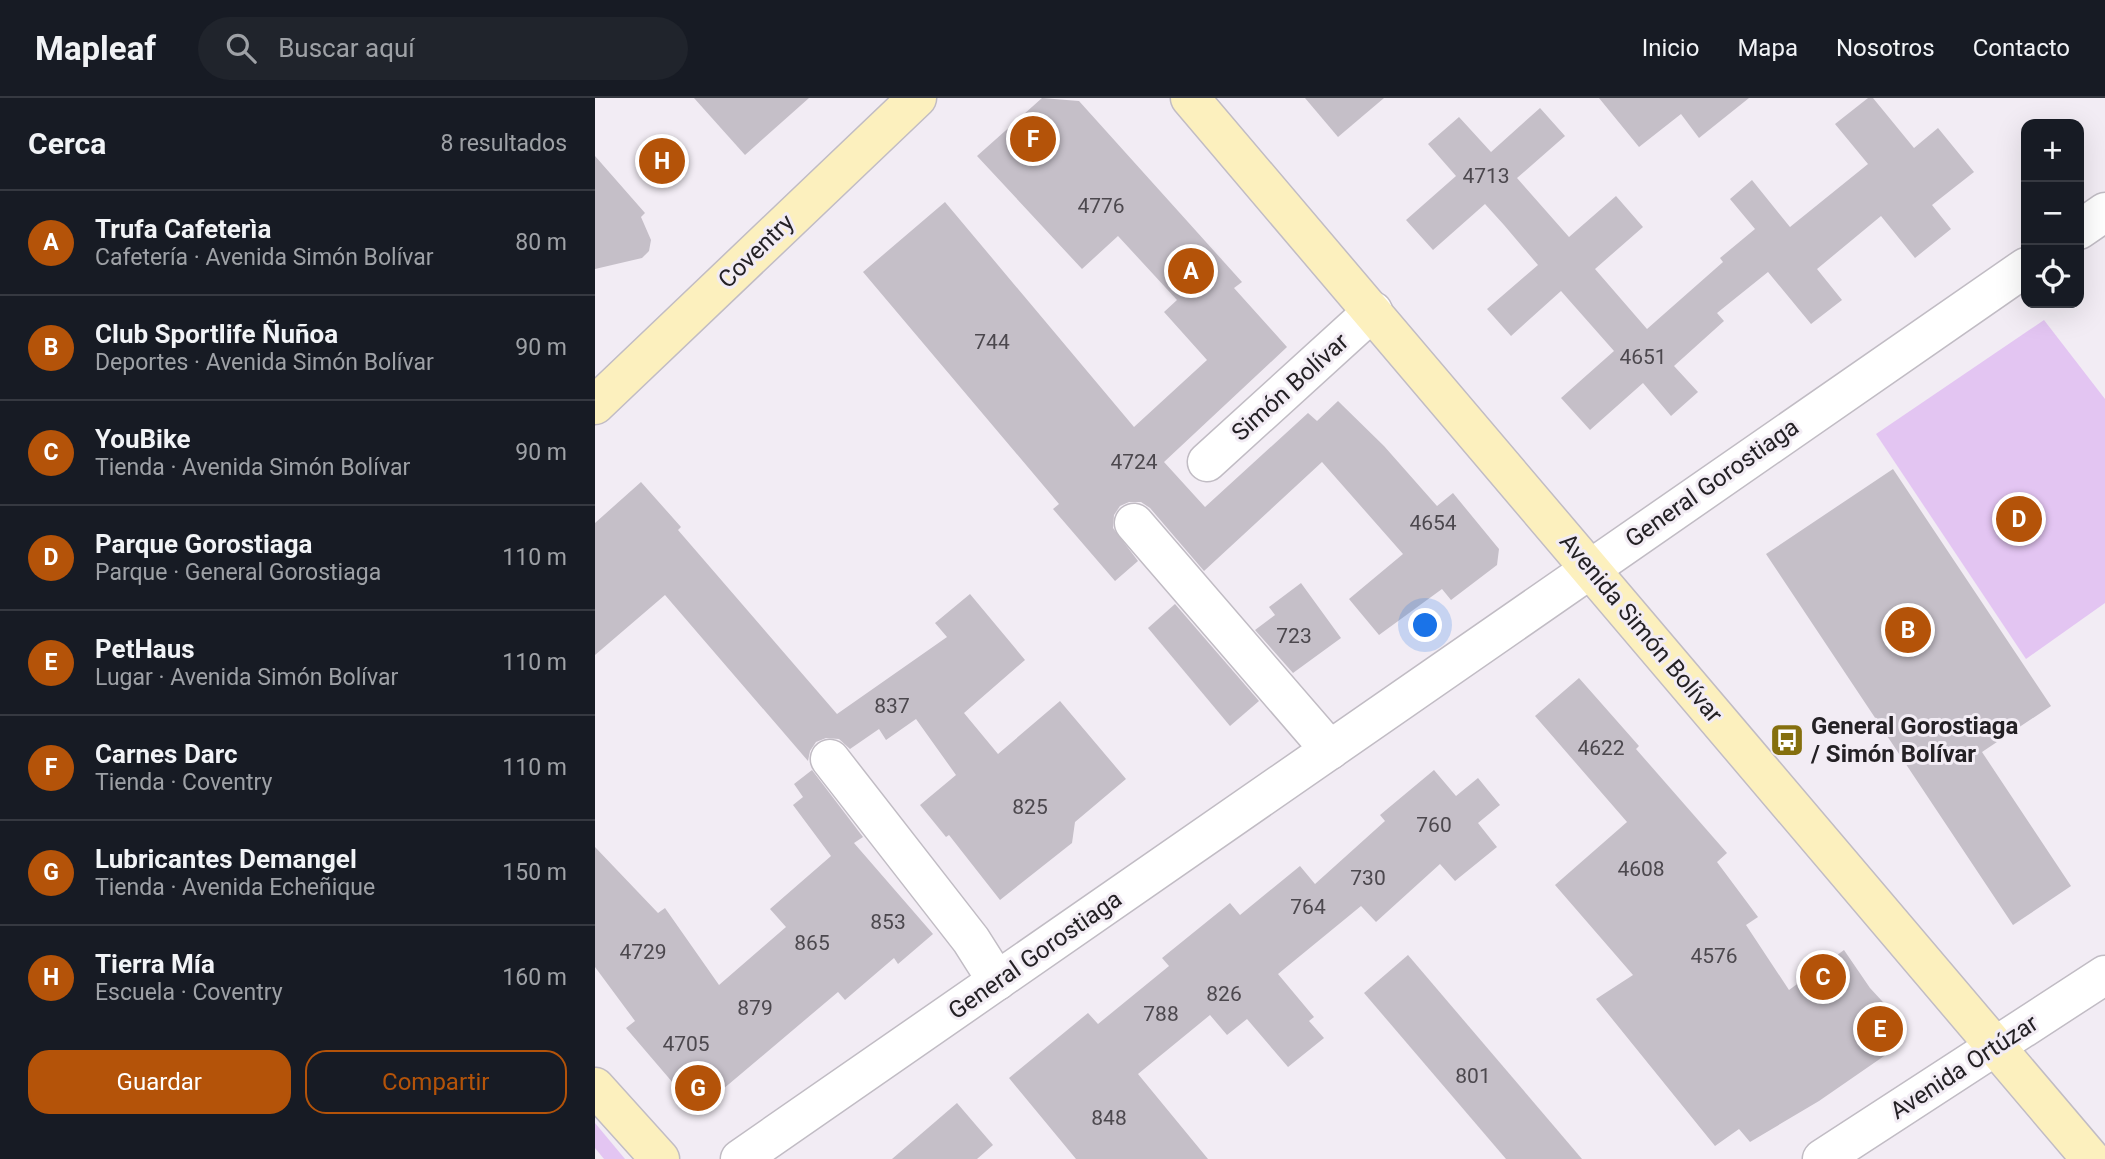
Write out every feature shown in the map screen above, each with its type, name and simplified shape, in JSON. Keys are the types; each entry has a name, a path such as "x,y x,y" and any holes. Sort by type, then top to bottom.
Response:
{"street":[{"name":"Coventry","path":"595,405 917,98"},
{"name":"Avenida Simón Bolívar","path":"1190,98 2091,1159"},
{"path":"2084,227 2105,212"},
{"name":"General Gorostiaga","path":"740,1159 2021,270"},
{"name":"Simón Bolívar","path":"1207,462 1373,311"},
{"path":"1134,523 1330,750"},
{"path":"830,759 971,940 997,981"},
{"name":"Avenida Ortúzar","path":"1822,1159 2105,975"},
{"path":"595,1087 660,1159"}],"shaded area":[{"path":"2044,320 2105,399 2105,603 2026,659 1876,434"},
{"path":"595,1123 625,1159 604,1159 595,1148"}],"building":[{"path":"694,98 809,98 745,155"},
{"path":"1042,98 1079,101 1242,282 1234,288 1287,347 1164,462 1205,507 1308,413 1317,421 1338,401 1384,446 1437,506 1453,493 1499,549 1497,565 1451,600 1442,589 1379,635 1349,599 1403,554 1322,462 1204,571 1150,508 1141,502 1129,502 1120,506 1114,515 1113,528 1138,561 1115,581 1053,509 1059,504 863,272 945,202 1134,427 1207,360 1164,312 1177,300 1118,236 1082,269 977,156"},
{"path":"1305,98 1384,98 1338,137"},
{"path":"1599,98 1749,98 1699,138 1681,114 1639,147"},
{"path":"1868,98 1873,98 1914,148 1938,128 1974,172 1932,205 1951,229 1915,258 1881,216 1817,269 1842,300 1811,324 1768,272 1717,313 1724,321 1674,366 1698,392 1671,416 1643,383 1590,430 1561,398 1614,351 1561,291 1511,336 1487,309 1538,265 1485,204 1433,250 1406,220 1456,176 1428,144 1459,117 1491,152 1540,108 1565,136 1517,178 1569,237 1616,196 1643,227 1595,269 1647,329 1723,262 1720,258 1755,229 1730,199 1752,180 1790,227 1868,164 1835,124"},
{"path":"595,156 645,213 641,217 651,240 649,251 642,258 595,269"},
{"path":"1893,469 2051,706 1982,752 2071,886 2013,925 1766,554"},
{"path":"641,482 681,527 678,530 837,714 947,637 935,623 970,594 1025,660 964,713 998,754 1060,701 1126,779 1075,822 1072,843 1000,900 949,835 946,837 920,805 956,775 916,719 886,740 879,729 850,749 839,739 826,738 816,742 808,761 665,595 595,655 595,523"},
{"path":"1301,583 1341,638 1293,673 1255,630 1275,615 1269,607"},
{"path":"1175,604 1259,701 1230,726 1148,628"},
{"path":"1579,678 1639,746 1636,749 1727,853 1717,862 1758,917 1746,925 1789,990 1844,950 1870,988 1906,1027 1900,1045 1819,1101 1750,1142 1739,1129 1715,1146 1596,999 1633,975 1555,885 1627,822 1535,716"},
{"path":"812,770 863,837 854,843 933,934 898,964 894,958 845,1000 838,992 697,1111 626,1028 635,1021 595,967 595,847 658,913 665,908 719,985 786,927 770,909 831,856 793,805 803,797 794,784"},
{"path":"1434,770 1456,796 1478,778 1500,805 1478,823 1497,847 1455,881 1440,864 1376,922 1361,906 1278,974 1314,1017 1309,1021 1324,1038 1288,1067 1247,1019 1227,1035 1210,1015 1138,1074 1208,1159 1076,1159 1009,1078 1088,1013 1098,1024 1169,966 1162,958 1230,903 1240,915 1300,866 1315,884 1385,821 1380,815"},
{"path":"1408,955 1582,1159 1506,1159 1364,993"},
{"path":"957,1103 993,1145 977,1159 892,1159"}],"place":[{"name":"Carnes Darc","path":"1033,139"},
{"name":"Tierra Mía","path":"662,161"},
{"name":"Trufa Cafeterìa","path":"1191,271"},
{"name":"Parque Gorostiaga","path":"2019,519"},
{"name":"Club Sportlife Ñuñoa","path":"1908,630"},
{"name":"General Gorostiaga / Simón Bolívar","path":"1787,740"},
{"name":"YouBike","path":"1823,977"},
{"name":"PetHaus","path":"1880,1029"},
{"name":"Lubricantes Demangel","path":"698,1088"}]}
